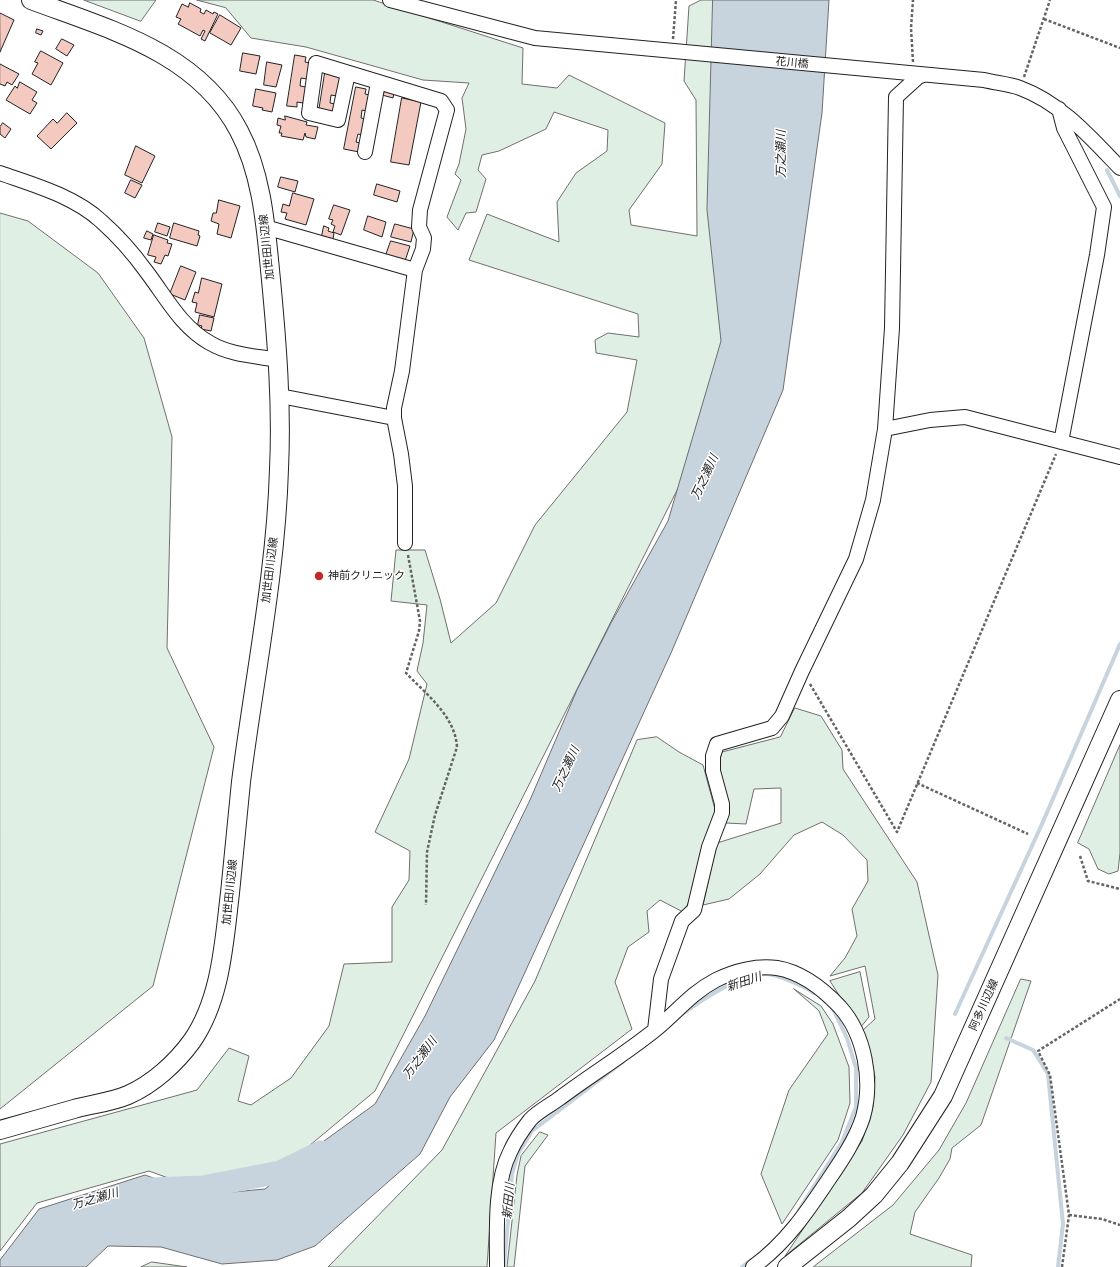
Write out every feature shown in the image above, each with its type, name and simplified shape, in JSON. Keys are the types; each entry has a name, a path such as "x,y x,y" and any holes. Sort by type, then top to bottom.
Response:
{"main road":[{"name":"加世田川辺線","path":"0,1130 127,1096 151,1082 174,1062 191,1041 208,1013 221,962 226,931 241,783 274,543 280,471 280,396 278,360 265,227 255,172 240,131 219,100 197,77 177,62 136,40 31,0"},
{"name":"阿多川辺線","path":"787,1267 844,1223 874,1195 900,1163 942,1096 1120,700"}],"street":[{"name":"花川橋","path":"390,0 535,38 904,74 984,80 1020,88 1045,100 1059,109 1087,133 1120,168"},
{"path":"348,73 378,83 441,100 447,110 420,210 419,227 424,238 424,243 415,270 394,418 405,486 405,543"},
{"path":"655,1030 662,979 682,921 694,910 708,847 722,813 722,804 712,771 713,756 717,744 772,728 782,716 856,559 873,500 885,429 892,328 896,98 918,77 924,75"},
{"path":"365,152 378,83"},
{"path":"1059,109 1064,128 1104,207 1097,255 1061,442"},
{"path":"0,173 70,200 86,209 101,221 133,255 191,331 211,344 234,352 278,360"},
{"path":"265,227 415,270"},
{"path":"280,396 394,418"},
{"path":"885,429 930,420 965,417 1120,457"},
{"path":"497,1267 498,1203 502,1178 510,1152 531,1119 655,1030 696,992 719,979 747,969 778,968 802,978 819,988 831,998 852,1025 861,1046 867,1069 867,1089 863,1117 852,1142 802,1220 772,1253 754,1267"}],"path":[{"path":"676,0 676,52"},
{"path":"914,0 911,28 913,63 924,75"},
{"path":"1020,88 1050,0"},
{"path":"1044,20 1120,48"},
{"path":"802,671 897,832 1061,442"},
{"path":"405,543 420,612 419,631 406,673 448,718 456,736 457,747 435,815 427,852 426,905"},
{"path":"917,783 1028,834"},
{"path":"1080,856 1088,881 1120,889"},
{"path":"1062,1267 1069,1215 1050,1075 1038,1051 1120,999"},
{"path":"1069,1215 1102,1219 1120,1225"}],"green space":[{"path":"84,0 156,0 141,21"},
{"path":"197,0 373,0 523,48 522,84 557,88 569,75 665,123 662,164 629,210 631,225 697,236 696,100 684,81 689,6 701,0 742,0 745,355 375,1091 261,1186 204,1191 149,1171 37,1203 0,1251 0,1144 197,1090 229,1048 249,1056 238,1101 251,1105 291,1078 329,1026 344,964 392,962 392,907 409,880 410,851 375,832 409,759 427,684 417,671 423,643 427,605 391,601 396,550 425,550 440,599 451,643 496,603 535,525 627,412 637,360 596,353 595,340 608,333 639,337 638,314 469,260 487,214 559,242 557,202 576,173 607,151 608,130 554,112 546,129 499,151 482,155 478,170 486,179 476,212 466,213 458,230 447,217 461,180 455,174 459,164 466,129 462,98 469,83 423,80 306,47 251,38 226,8"},
{"path":"0,213 28,221 98,273 144,338 172,437 167,648 214,747 153,986 0,1109"},
{"path":"795,708 821,716 842,750 843,769 917,882 938,975 931,1082 903,1135 862,1193 785,1256 862,1141 873,1107 875,1077 863,1030 875,1019 865,966 830,976 845,958 857,936 852,909 868,881 867,860 843,835 822,822 794,835 760,874 729,899 703,905 717,843 781,823 781,788 754,789 746,824 726,823 729,809 718,767 722,752 780,737"},
{"path":"657,737 679,752 703,765 716,813 688,904 683,912 660,900 647,911 649,932 628,947 615,982 632,1029 496,1133 487,1267 328,1267 442,1150 535,981 637,740"},
{"path":"1120,745 1120,853 1118,871 1109,874 1098,869 1089,849 1078,843"},
{"path":"860,972 869,1017 860,1028 830,981"},
{"path":"1021,979 1031,981 981,1125 952,1148 950,1159 939,1178 915,1212 910,1234 972,1255 971,1267 813,1267 893,1205 939,1150 966,1103"},
{"path":"794,989 821,1006 833,1024 849,1067 850,1103 838,1140 782,1224 761,1174 789,1090 828,1034 819,1011"},
{"path":"540,1132 548,1135 525,1166 514,1267 507,1267 517,1175 521,1156"},
{"path":"152,1262 187,1267 141,1267"}],"water":[{"path":"713,0 829,0 822,113 783,390 671,653 494,1040 450,1097 420,1154 315,1246 277,1260 222,1264 161,1247 108,1246 86,1267 0,1267 0,1260 39,1209 145,1175 201,1195 265,1189 313,1149 375,1104 425,1016 530,800 577,690 611,623 668,521 721,341 707,210"}],"building":[{"path":"190,3 201,9 200,12 204,14 206,10 213,14 214,12 218,14 205,41 201,39 205,31 203,30 200,36 178,24 181,19 176,17 182,4 188,7"},
{"path":"0,13 14,20 0,52"},
{"path":"220,15 241,28 231,45 210,33"},
{"path":"37,29 43,31 41,35 36,33"},
{"path":"62,39 74,45 67,56 56,49"},
{"path":"41,51 63,63 51,85 32,74 38,63 35,62"},
{"path":"243,53 260,56 256,74 240,71"},
{"path":"295,55 306,57 305,62 310,63 307,79 301,78 300,86 306,87 303,103 297,102 297,107 287,106"},
{"path":"267,62 282,65 276,87 264,85"},
{"path":"0,64 19,74 12,85 7,82 5,86 0,84"},
{"path":"325,73 343,75 337,96 331,95 330,103 336,104 335,113 319,111"},
{"path":"20,82 37,92 32,100 37,103 30,114 6,100 15,86 17,88"},
{"path":"356,87 366,89 365,94 370,95 367,111 362,110 361,118 365,119 362,135 358,134 356,142 361,143 359,152 344,149"},
{"path":"256,89 276,93 272,112 253,106"},
{"path":"384,90 394,93 393,98 382,95"},
{"path":"402,98 421,102 409,165 391,162"},
{"path":"67,113 77,123 51,149 37,136 53,119 57,123"},
{"path":"285,116 307,122 306,125 318,127 315,139 306,137 305,133 303,140 281,136 282,133 279,133 281,126 277,125 278,118 285,120"},
{"path":"3,123 11,129 5,138 0,134 0,127"},
{"path":"136,146 155,156 142,183 125,175"},
{"path":"281,177 298,181 295,192 278,187"},
{"path":"131,180 142,185 135,198 125,193"},
{"path":"377,184 400,191 397,202 374,195"},
{"path":"293,193 314,199 306,225 285,219 287,213 281,212 283,204 289,206"},
{"path":"219,200 240,206 231,238 217,234 219,224 211,221 213,213 216,213"},
{"path":"334,205 350,210 341,235 333,232 335,226 331,224 333,220 329,219"},
{"path":"368,216 386,222 382,237 364,230"},
{"path":"158,223 170,227 167,236 155,232"},
{"path":"174,223 199,231 198,235 200,236 197,246 170,238"},
{"path":"395,224 414,229 411,242 391,237"},
{"path":"324,226 329,228 328,231 334,233 333,239 322,236"},
{"path":"147,231 153,234 151,240 144,238"},
{"path":"154,235 168,240 167,243 172,244 168,256 165,255 161,264 154,262 156,257 148,255"},
{"path":"391,241 410,246 405,261 386,255"},
{"path":"181,266 196,272 185,300 170,294"},
{"path":"202,278 222,284 214,317 195,312 197,303 192,302 195,292 198,293"},
{"path":"200,315 214,318 211,331 201,329 202,326 198,325"}],"waterway":[{"path":"1107,170 1120,196"},
{"path":"955,1014 1042,824 1120,644"},
{"name":"新田川","path":"681,1015 721,989 745,978 756,975 766,974 784,978 814,993"},
{"name":"新田川","path":"799,1210 842,1142 856,1107 856,1068 847,1038 831,1005"},
{"path":"1006,1038 1033,1050 1048,1074 1063,1224 1058,1267"},
{"name":"新田川","path":"504,1267 512,1174 518,1154 532,1131 623,1062"},
{"name":"万之瀬川","path":"151,1189 203,1187 280,1172 321,1152"},
{"name":"新田川","path":"742,1267 751,1260"}],"place":[{"name":"神前クリニック","path":"319,576"}]}
